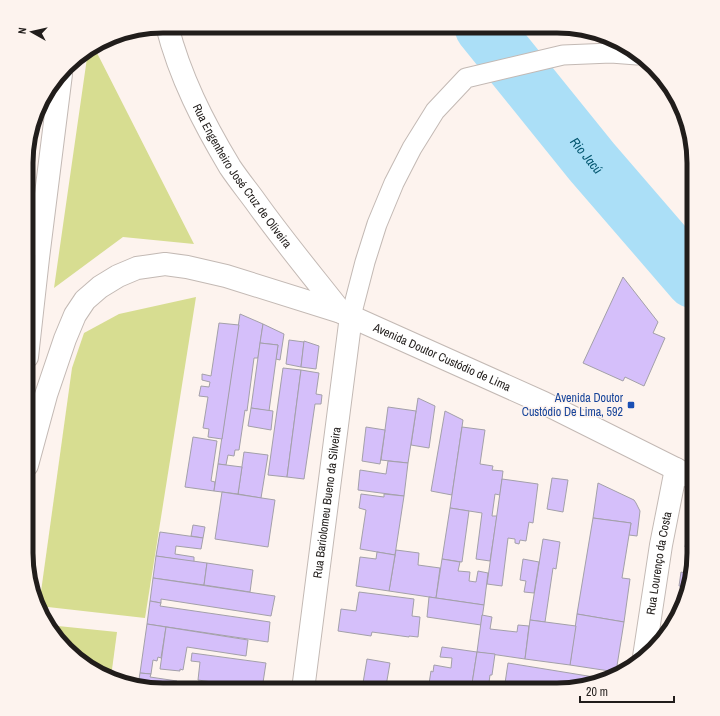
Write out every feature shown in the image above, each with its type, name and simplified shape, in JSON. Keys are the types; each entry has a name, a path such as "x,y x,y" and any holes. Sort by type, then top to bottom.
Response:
{"main road":[{"name":"Rua Engenheiro José Cruz de Oliveira","path":"169,33 173,49 198,111 231,168 276,230 346,314"},
{"path":"33,302 61,83"},
{"name":"Avenida Doutor Custódio de Lima","path":"33,443 46,395 65,339 75,314 85,300 100,287 118,276 137,268 165,264 187,267 226,276 346,314 544,403 685,474"},
{"name":"Rua Bariolomeu Bueno da Silveira","path":"304,683 346,314"},
{"name":"Rua Lourenço da Costa","path":"645,649 661,545 685,474"}],"lane":[{"path":"346,314 377,224 394,183 412,148 435,111 466,78 563,55 611,53 628,54"}],"green space":[{"path":"96,51 194,244 123,237 54,288 87,58"},
{"path":"196,297 145,618 45,607 40,596 72,368 84,333 119,314"},
{"path":"56,626 117,632 112,672 98,666 77,651"}],"building":[{"path":"623,277 658,322 653,333 665,338 644,386 625,377 623,381 583,363"},
{"path":"240,314 263,324 258,358 254,358 247,411 245,410 239,450 235,450 234,456 228,455 226,465 218,464"},
{"path":"219,323 239,325 222,439 208,437 209,429 203,428 208,397 199,396 201,386 209,387 210,382 202,380 202,374 211,376"},
{"path":"263,324 284,334 280,360 276,359 278,345 260,343"},
{"path":"289,340 304,342 301,367 286,364"},
{"path":"304,341 319,346 316,369 301,367"},
{"path":"260,343 278,345 269,411 251,408"},
{"path":"283,368 301,370 287,477 268,475"},
{"path":"301,370 319,373 316,394 322,395 321,404 315,404 304,479 287,477"},
{"path":"418,398 435,406 429,448 411,445"},
{"path":"388,407 416,411 408,463 381,460"},
{"path":"251,408 273,411 271,430 248,426"},
{"path":"445,411 463,420 452,495 431,491"},
{"path":"366,427 385,430 380,464 362,461"},
{"path":"462,427 485,430 480,464 493,466 492,470 503,471 500,495 495,494 492,516 497,516 490,561 476,559 482,513 450,508"},
{"path":"193,437 217,441 211,481 215,482 214,491 185,487"},
{"path":"244,452 268,455 261,498 238,494"},
{"path":"388,461 408,463 404,496 358,490 360,470 386,474"},
{"path":"218,464 242,467 238,494 214,491"},
{"path":"552,478 568,480 563,512 547,509"},
{"path":"502,479 538,484 533,523 529,522 526,541 520,540 519,544 515,543 515,539 508,538 502,586 487,584"},
{"path":"598,483 634,500 640,511 637,536 629,535 631,523 593,518"},
{"path":"222,492 275,500 268,547 215,539"},
{"path":"361,494 384,497 384,494 404,496 395,555 360,549 366,510 359,508"},
{"path":"450,508 469,511 462,562 442,559"},
{"path":"593,518 631,523 622,578 630,579 624,622 577,614"},
{"path":"193,525 205,527 203,538 191,536"},
{"path":"160,532 203,538 201,549 176,546 175,554 194,557 194,562 156,556"},
{"path":"687,535 687,547 685,547"},
{"path":"543,539 560,542 556,569 553,568 545,622 530,620"},
{"path":"396,550 419,553 418,565 440,568 436,598 389,591"},
{"path":"377,552 395,555 389,591 356,586 360,557 376,559"},
{"path":"156,556 207,563 204,585 153,578"},
{"path":"442,559 460,562 458,571 470,572 469,581 476,582 478,571 488,573 484,605 436,598"},
{"path":"523,559 539,562 534,593 524,592 526,581 520,580"},
{"path":"207,563 253,570 250,592 204,585"},
{"path":"681,572 685,573 683,587 679,586"},
{"path":"153,578 275,596 271,616 161,599 161,603 150,601"},
{"path":"359,592 414,599 412,616 420,617 418,637 372,632 371,636 338,631 341,609 356,611"},
{"path":"429,597 484,605 481,625 427,617"},
{"path":"150,601 161,603 160,606 270,622 268,642 147,624"},
{"path":"577,614 624,622 617,669 611,671 570,665"},
{"path":"482,615 492,617 490,629 517,632 518,625 529,626 525,659 477,652"},
{"path":"530,620 576,626 570,665 525,659"},
{"path":"147,624 166,627 161,658 158,657 157,661 153,660 151,674 140,673"},
{"path":"166,627 248,640 246,656 187,647 183,670 160,669"},
{"path":"442,647 477,652 472,683 429,683 431,671 433,672 434,665 451,668 452,658 440,657"},
{"path":"477,652 495,654 492,675 490,675 489,683 472,683"},
{"path":"192,653 266,663 263,683 219,683 198,680 200,662 191,661"},
{"path":"367,659 390,663 387,683 363,683"},
{"path":"508,663 594,677 591,679 566,683 505,683"},
{"path":"140,673 151,674 150,677 177,681 177,683 154,683 139,681"}],"waterway":[{"name":"Rio Jacú","path":"488,33 592,162 687,272"}],"place":[{"name":"Avenida Doutor Custódio De Lima, 592","path":"631,405"}]}
